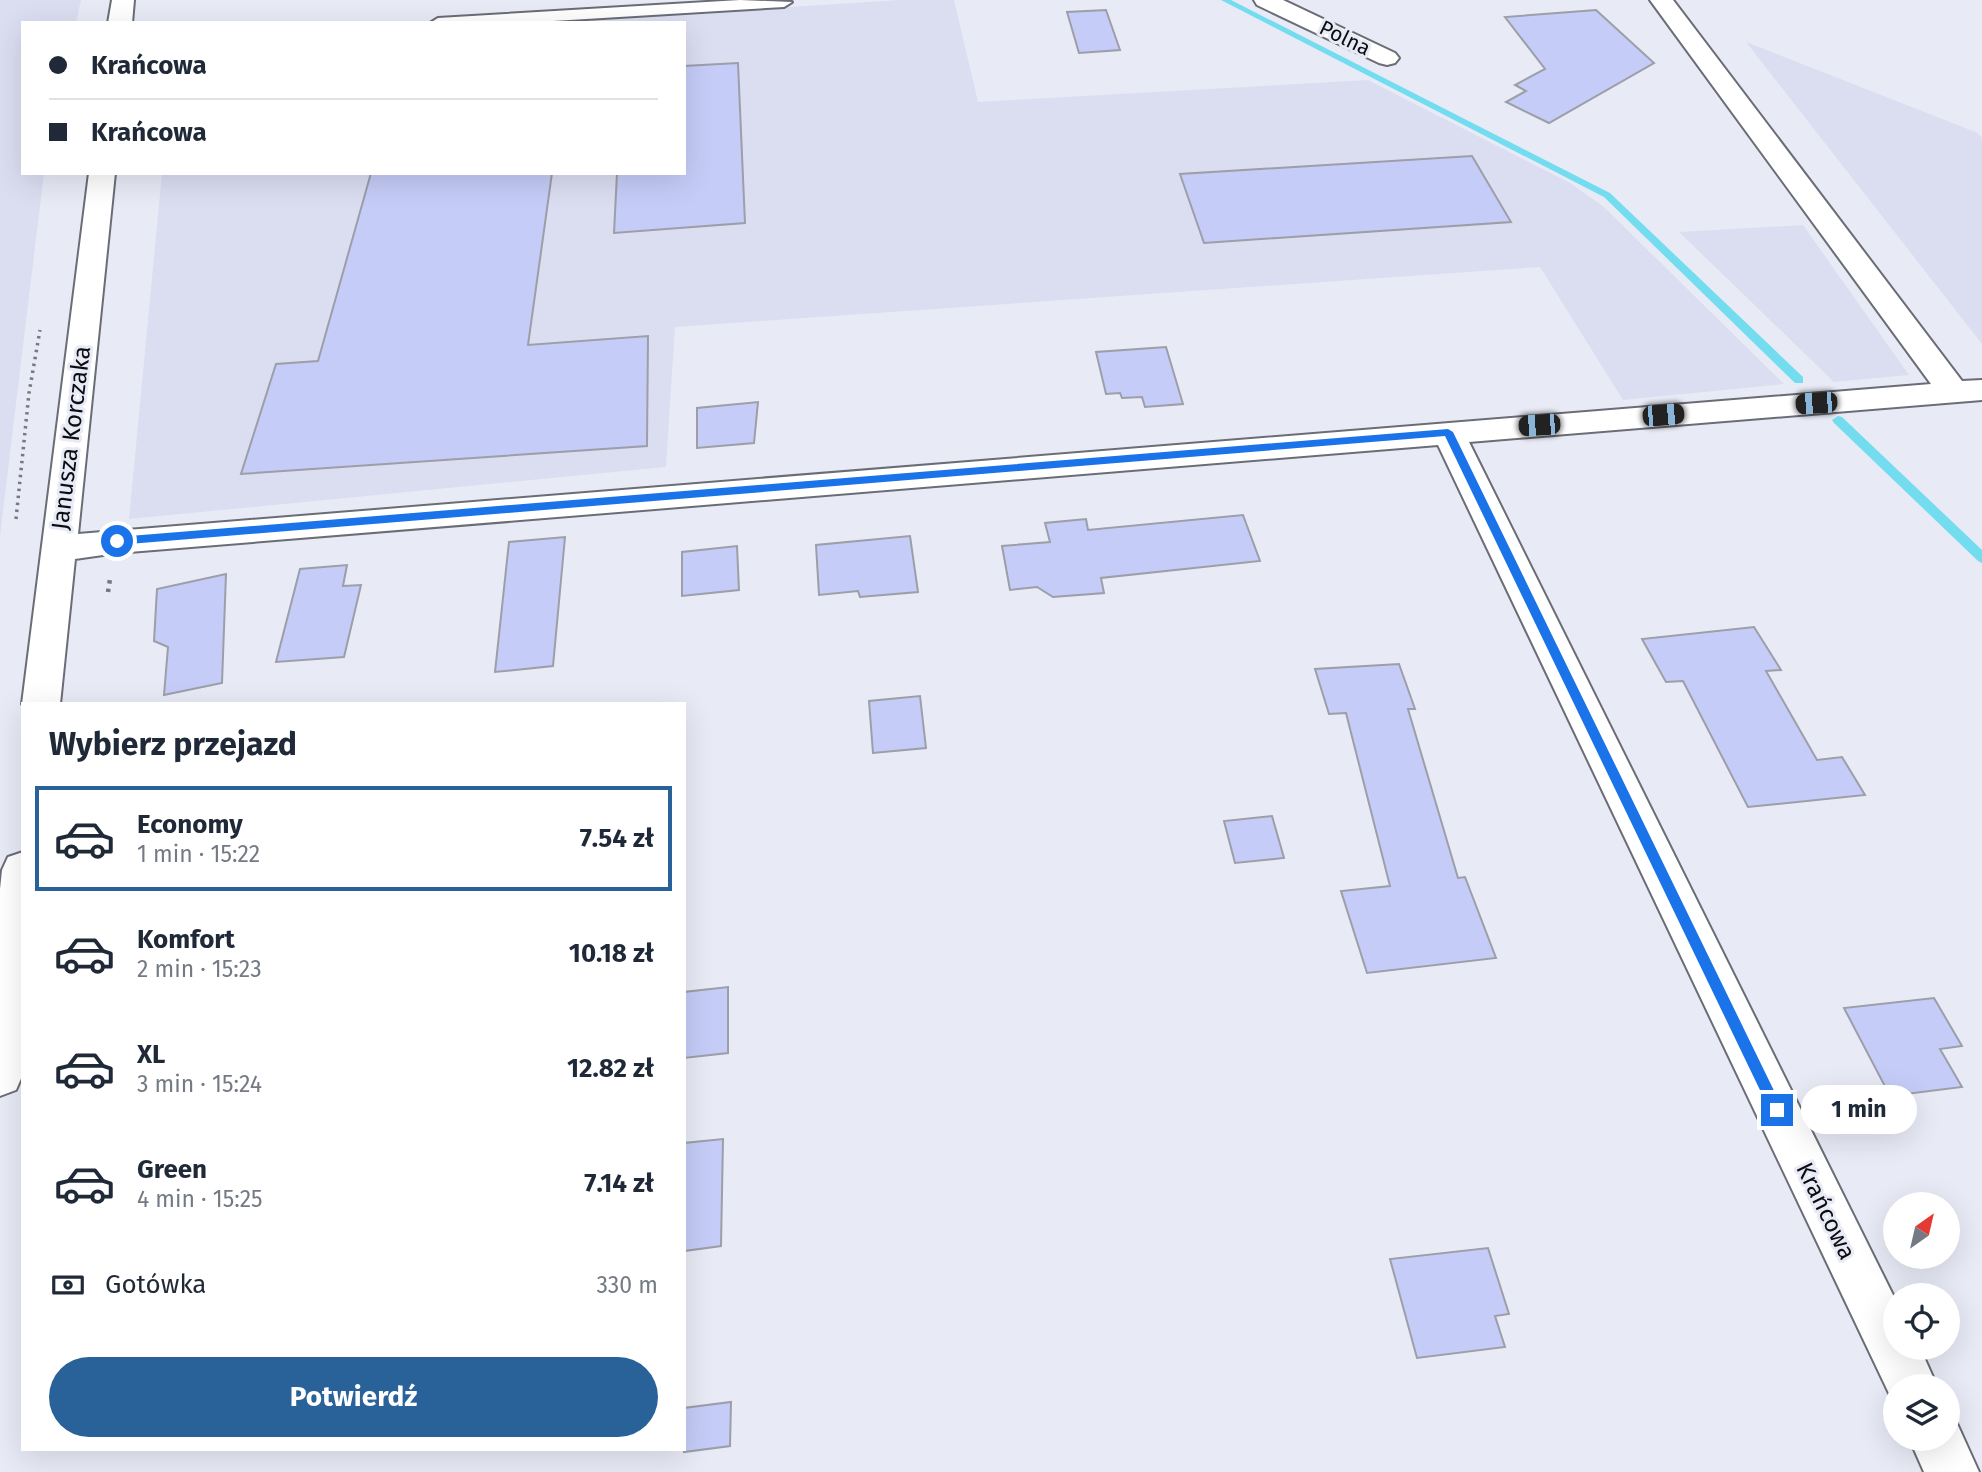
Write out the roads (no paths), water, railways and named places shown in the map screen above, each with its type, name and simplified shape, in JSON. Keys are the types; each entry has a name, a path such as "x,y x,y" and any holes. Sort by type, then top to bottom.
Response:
{"street":[{"path":"120,21 123,0"},
{"name":"Polna","path":"1265,0 1387,58"},
{"path":"1661,0 1968,391"},
{"name":"Janusza Korczaka","path":"41,702 103,175"},
{"path":"58,549 131,540 1968,391"},
{"name":"Krańcowa","path":"1448,432 1905,1374"},
{"path":"0,1074 21,888"},
{"path":"1942,1451 1952,1472"}],"lane":[{"path":"471,21 784,2"}],"waterway":[{"path":"1225,0 1607,195 1799,380"},
{"path":"1838,420 1982,558"}]}
